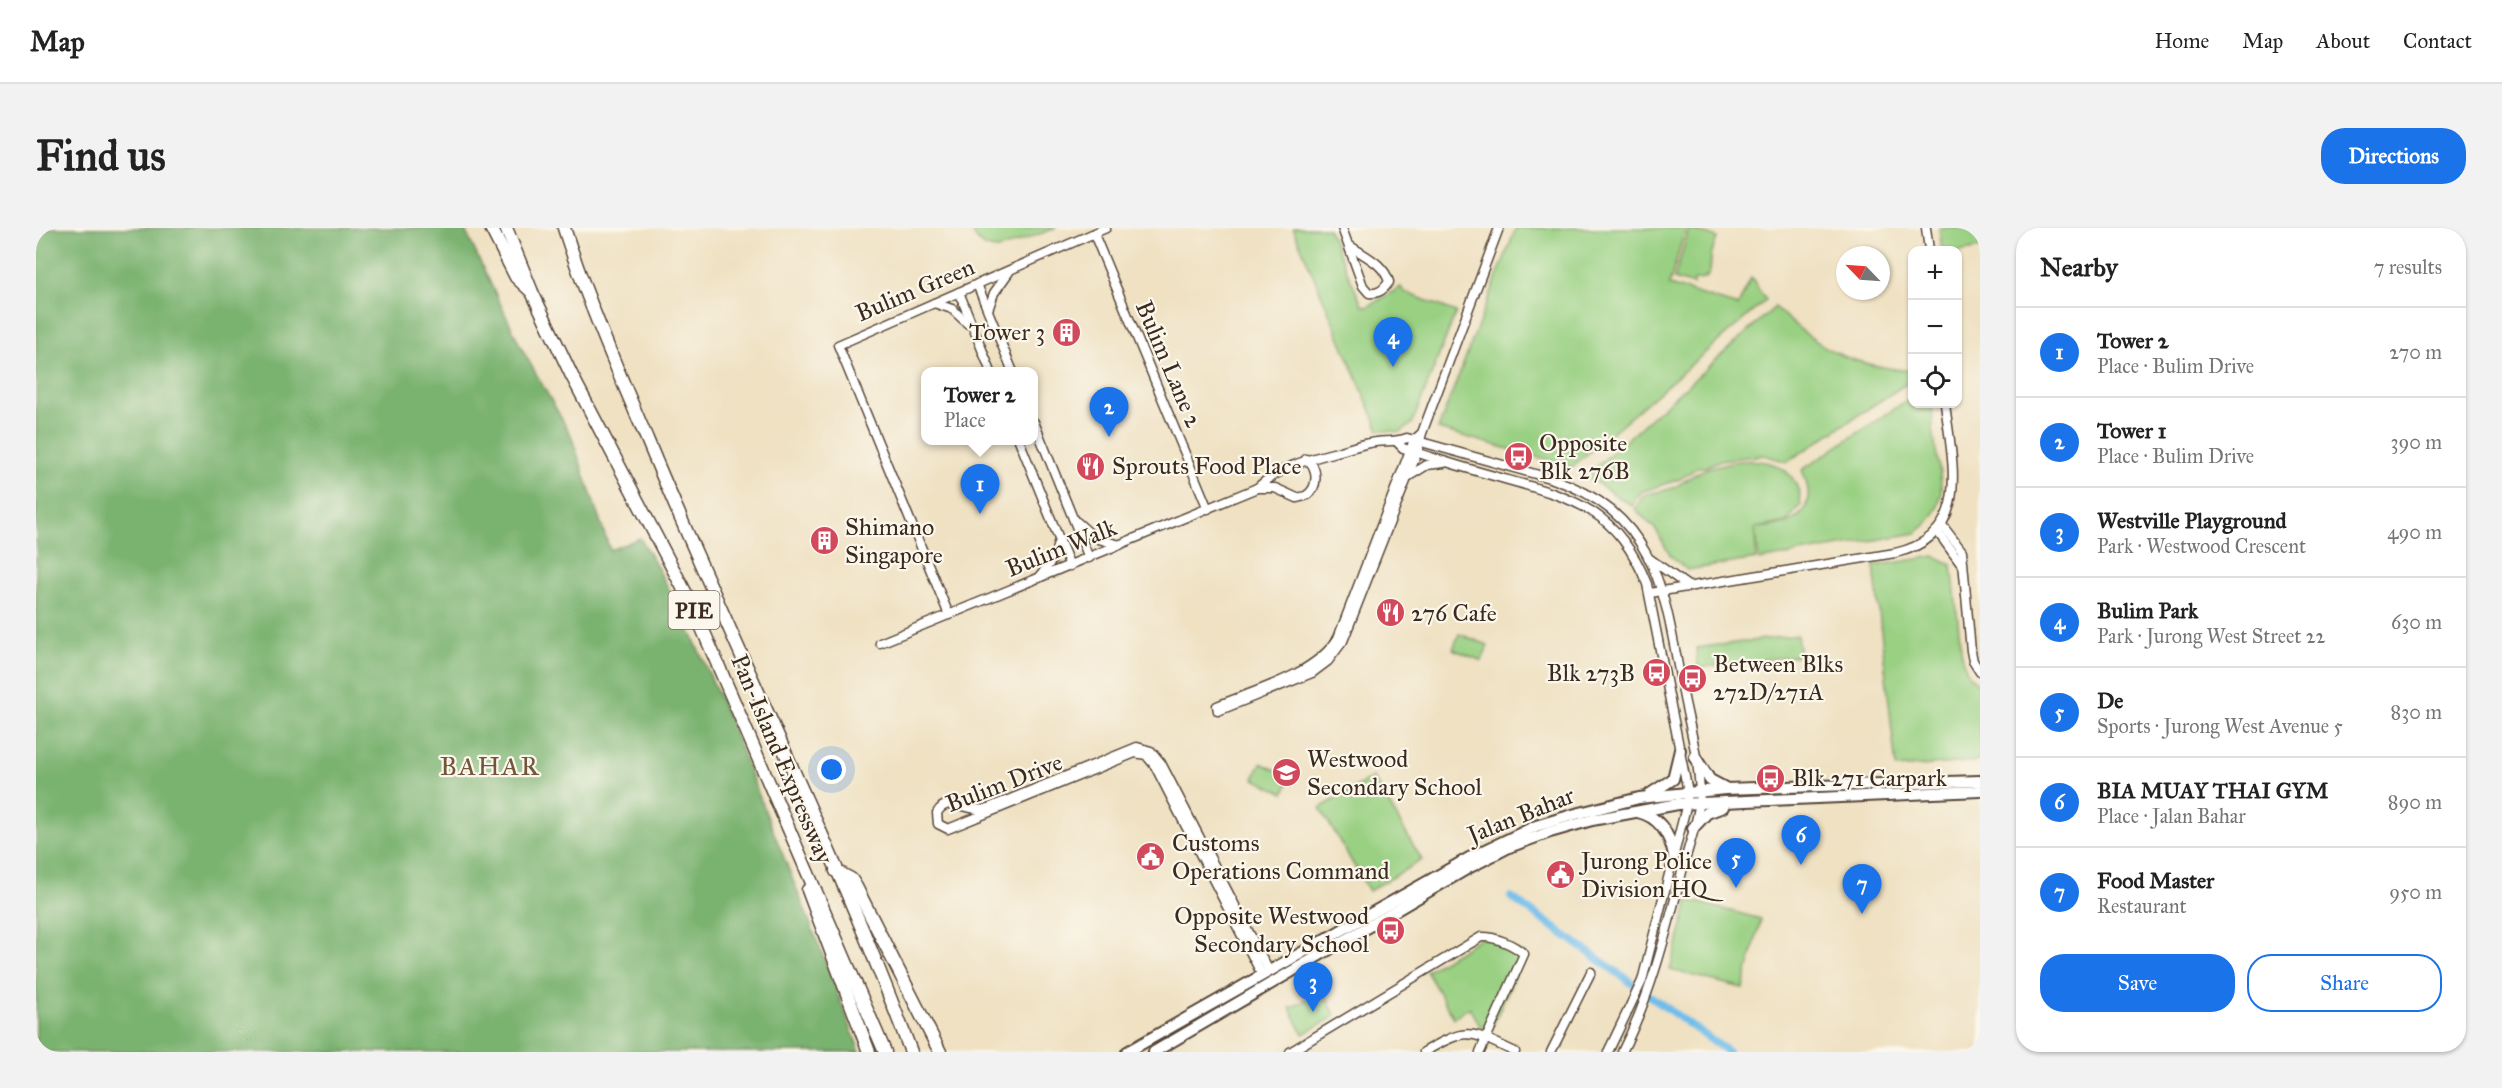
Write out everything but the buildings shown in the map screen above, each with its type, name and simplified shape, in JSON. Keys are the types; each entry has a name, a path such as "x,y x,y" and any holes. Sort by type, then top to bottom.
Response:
{"highway":[{"path":"491,228 516,277 532,292"},
{"name":"Pan-Island Expressway","path":"506,228 532,292 571,374 693,607 885,1052"},
{"path":"557,228 583,288"},
{"name":"Pan-Island Expressway","path":"564,228 583,288 684,528 836,871 890,996 911,1052"},
{"path":"800,854 809,895 869,1052"},
{"path":"836,871 851,879 856,887 940,1052"}],"main road":[{"path":"1639,798 1659,790 1673,779 1680,750"},
{"path":"1695,757 1710,780 1725,789"},
{"name":"Jalan Bahar","path":"1154,1052 1349,940 1470,867 1509,847 1550,832 1592,819 1725,789 1980,781"},
{"path":"1833,787 1838,792 1839,798"},
{"name":"Jalan Bahar","path":"1127,1052 1503,841 1536,826 1639,798 1691,796 1699,804 1980,791"},
{"path":"1693,828 1707,813 1716,808 1744,802"},
{"path":"1634,811 1654,817 1668,836 1674,856"},
{"path":"1166,1029 1177,1030 1176,1039"}],"street":[{"name":"Bulim Green","path":"949,615 838,345 1106,228"},
{"path":"1342,228 1363,286 1370,292 1376,293 1383,290 1389,282 1386,273 1349,245"},
{"path":"1414,452 1407,478 1343,641 1334,655 1312,673 1218,711 1217,706 1309,667 1332,648 1338,638 1418,441 1422,433 1499,228"},
{"path":"1926,228 1928,246"},
{"name":"Bulim Lane 2","path":"1094,234 1208,509"},
{"path":"988,310 994,293 1011,269"},
{"path":"977,284 1011,367"},
{"path":"959,292 989,367"},
{"path":"934,303 942,304 962,316 974,331"},
{"path":"1650,593 1902,551 1920,544 1940,528 1949,512 1953,495 1945,408"},
{"path":"1038,432 1089,558"},
{"name":"Bulim Walk","path":"880,643 1257,488 1268,478 1306,459 1364,444 1397,442 1407,438 1572,485 1596,498 1623,520 1650,558"},
{"path":"1397,442 1403,448 1414,452 1547,490 1590,509 1624,540 1639,562 1650,593 1691,796"},
{"path":"1021,445 1070,566"},
{"name":"Bulim Walk","path":"1257,488 1275,489 1297,498 1307,495 1315,484 1315,471 1336,453"},
{"path":"1306,459 1312,463 1315,471"},
{"path":"1407,478 1427,465 1447,462"},
{"path":"1073,517 1095,538 1120,545"},
{"path":"1940,528 1961,548 1971,651 1973,661 1980,672"},
{"path":"1039,578 1054,557 1059,540"},
{"path":"1650,558 1689,586"},
{"path":"1608,1052 1642,981 1691,796 1695,757 1663,590 1650,558"},
{"name":"Bulim Drive","path":"1137,747 1151,751 1161,764 1265,973 1155,766 1146,755 1135,753 948,829 938,824 936,818 939,808 954,803 975,810 986,809 1137,747"},
{"path":"1622,1052 1652,983 1699,804"},
{"path":"1290,1052 1434,965 1486,937 1514,946 1524,954 1480,1052"},
{"path":"1551,1052 1591,972"},
{"path":"1424,1052 1459,1034 1473,1033 1515,1052"}],"green space":[{"path":"36,228 464,228 522,349 571,435 610,550 640,538 691,633 734,731 860,1052 36,1052"},
{"path":"971,228 1056,228 999,249 981,244 975,238"},
{"path":"1293,228 1328,228 1362,305 1367,307 1401,287 1404,292 1456,312 1412,424 1400,432 1379,430"},
{"path":"1516,228 1686,228 1669,285 1738,306 1751,278 1766,300 1572,467 1438,429"},
{"path":"1939,228 1980,228 1980,248 1962,251 1962,246 1941,246"},
{"path":"1689,229 1717,238 1711,255 1709,273 1705,278 1694,280 1693,285 1674,279"},
{"path":"1775,307 1807,335 1837,353 1870,365 1908,370 1908,383 1787,462 1764,455 1720,460 1706,467 1698,467 1680,479 1641,492 1632,506 1586,476"},
{"path":"1908,400 1908,408 1932,408 1933,432 1940,477 1940,500 1928,522 1916,533 1759,560 1755,528 1756,559 1687,570 1670,555 1656,530 1635,509 1644,495 1668,490 1714,466 1747,460 1763,462 1777,466 1789,474 1797,487 1801,505 1786,522 1756,528 1770,527 1782,524 1792,520 1806,507 1807,485 1802,470"},
{"path":"1935,556 1952,565 1962,659 1969,676 1980,685 1980,761 1896,768 1874,566"},
{"path":"1459,634 1488,645 1482,661 1453,649"},
{"path":"1797,635 1800,655 1698,668 1696,648"},
{"path":"1261,763 1291,777 1284,793 1254,779"},
{"path":"1373,777 1422,860 1369,891 1320,808"},
{"path":"1689,900 1761,919 1743,988 1670,970"},
{"path":"1480,938 1489,939 1524,954 1487,1039 1470,1007 1454,1018 1426,971"},
{"path":"1323,991 1336,1016 1303,1034 1290,1008"}],"waterway":[{"path":"1511,897 1639,988"},
{"path":"1650,996 1728,1052"}],"place":[{"name":"Tower 3","path":"1066,332"},
{"name":"Bulim Park","path":"1393,367"},
{"name":"Tower 1","path":"1109,437"},
{"name":"Opposite Blk 276B","path":"1518,457"},
{"name":"Sprouts Food Place","path":"1091,466"},
{"name":"Tower 2","path":"980,514"},
{"name":"Shimano Singapore","path":"824,541"},
{"name":"276 Cafe","path":"1390,613"},
{"name":"Blk 273B","path":"1656,673"},
{"name":"Between Blks 272D/271A","path":"1692,678"},
{"name":"Westwood Secondary School","path":"1286,773"},
{"name":"Blk 271 Carpark","path":"1771,778"},
{"name":"Customs Operations Command","path":"1151,857"},
{"name":"BIA MUAY THAI GYM","path":"1801,865"},
{"name":"Jurong Police Division HQ","path":"1560,875"},
{"name":"De","path":"1736,888"},
{"name":"Food Master","path":"1862,914"},
{"name":"Opposite Westwood Secondary School","path":"1390,930"},
{"name":"Westville Playground","path":"1313,1012"}],"district":[{"name":"BAHAR","path":"490,766"}]}
